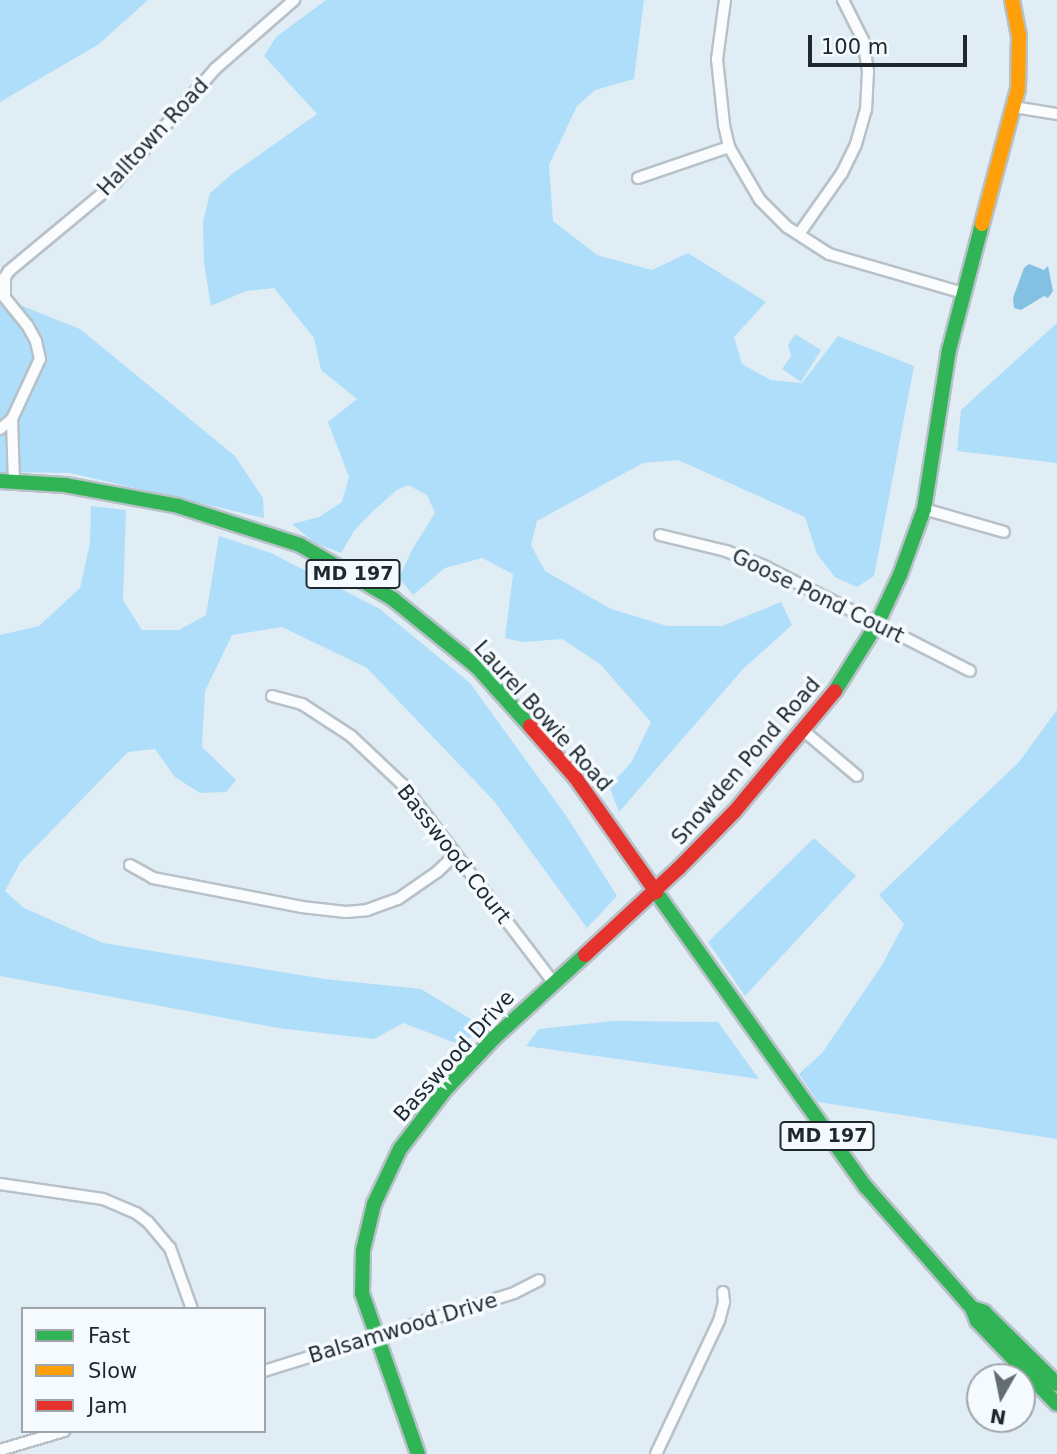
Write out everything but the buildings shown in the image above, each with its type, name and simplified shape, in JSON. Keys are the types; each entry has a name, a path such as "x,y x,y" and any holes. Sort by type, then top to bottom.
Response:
{"street":[{"name":"Halltown Road","path":"0,429 12,419 40,359 32,333 5,298 5,277 9,271 115,183 215,69 294,0"},
{"path":"725,0 717,60 719,93 729,147 760,200 787,227 829,254 963,293"},
{"path":"799,234 842,173 856,144 866,110 868,71 863,40 843,0"},
{"name":"Snowden Pond Road","path":"655,890 726,820 805,732 845,679 877,624 904,566 924,509 936,448 949,350 1014,107 1020,53 1012,0"},
{"path":"1014,107 1057,114"},
{"path":"638,178 729,147"},
{"name":"Halltown Road","path":"7,481 15,442 12,419"},
{"name":"Laurel Bowie Road","path":"7,481 120,495 227,519 300,545 393,599 458,651 575,777 844,1157 912,1242 972,1308 977,1321 1057,1404"},
{"path":"924,509 1004,532"},
{"name":"Goose Pond Court","path":"660,535 744,558 970,671"},
{"name":"Basswood Court","path":"272,696 302,704 351,736 404,785 553,982"},
{"path":"805,732 857,776"},
{"path":"130,866 153,878 302,907 346,912 367,910 398,899 456,855"},
{"name":"Basswood Drive","path":"418,1454 362,1293 362,1262 374,1204 387,1173 414,1129 445,1090 494,1038 655,890"},
{"path":"0,1184 103,1199 135,1213 155,1228 170,1248 191,1307"},
{"name":"Balsamwood Drive","path":"266,1370 514,1293 539,1280"},
{"path":"656,1454 719,1321 724,1302 723,1292"},
{"name":"Laurel Bowie Road","path":"972,1308 984,1312 1057,1384"},
{"path":"0,1450 57,1433"}],"shaded area":[{"path":"0,0 148,0 99,44 0,102"},
{"path":"326,0 644,0 634,79 595,90 577,106 549,165 553,221 597,255 652,270 688,253 766,302 734,337 742,364 771,380 802,383 838,336 914,366 874,576 857,587 835,577 817,554 805,517 678,460 643,463 537,521 531,545 545,571 611,609 667,626 722,626 781,602 792,625 743,669 619,812 609,786 631,763 651,722 600,664 562,639 523,642 505,638 513,574 482,558 445,568 413,595 399,578 413,548 435,513 427,495 408,485 397,490 354,531 341,553 315,543 292,524 319,517 342,502 349,477 328,422 357,399 321,370 314,338 274,288 246,291 211,306 204,263 203,222 210,193 232,174 317,114 264,56 276,37"},
{"path":"1029,264 1044,270 1048,266 1053,291 1048,298 1044,296 1021,310 1014,308 1013,298 1024,268"},
{"path":"0,292 20,305 80,329 235,456 263,498 264,518 70,473 0,472"},
{"path":"1057,323 1057,463 957,451 961,410"},
{"path":"795,334 821,350 801,382 782,369 791,356 788,345"},
{"path":"91,506 126,510 123,600 142,630 179,630 206,615 219,536 271,553 380,609 470,683 567,817 617,896 587,928 494,801 367,668 282,627 232,635 205,691 202,747 236,780 226,792 200,793 175,777 155,749 128,752 20,863 5,891 24,908 103,943 325,979 421,989 474,1021 488,1023 461,1045 403,1023 374,1039 278,1028 0,976 0,635 39,626 80,588 90,543"},
{"path":"1057,710 1057,1139 818,1102 799,1074 822,1053 882,965 904,924 879,895 1019,762"},
{"path":"814,838 856,876 745,996 708,942"},
{"path":"613,1021 718,1022 759,1079 526,1046 539,1029"}],"traffic: fast":[{"path":"835,691 877,624 900,575 924,509 949,350 982,224"},
{"path":"0,481 65,485 178,506 300,545 393,599 477,667 530,726"},
{"path":"656,892 866,1187 972,1308 977,1321 1057,1404"},
{"path":"418,1454 362,1293 363,1250 374,1204 400,1149 445,1090 494,1038 585,955"},
{"path":"972,1308 984,1312 1057,1384"}],"traffic: slow":[{"path":"982,224 1018,89 1019,36 1012,0"}],"traffic: jam":[{"path":"585,955 678,869 735,811 835,691"},
{"path":"530,726 575,777 656,892"}]}
